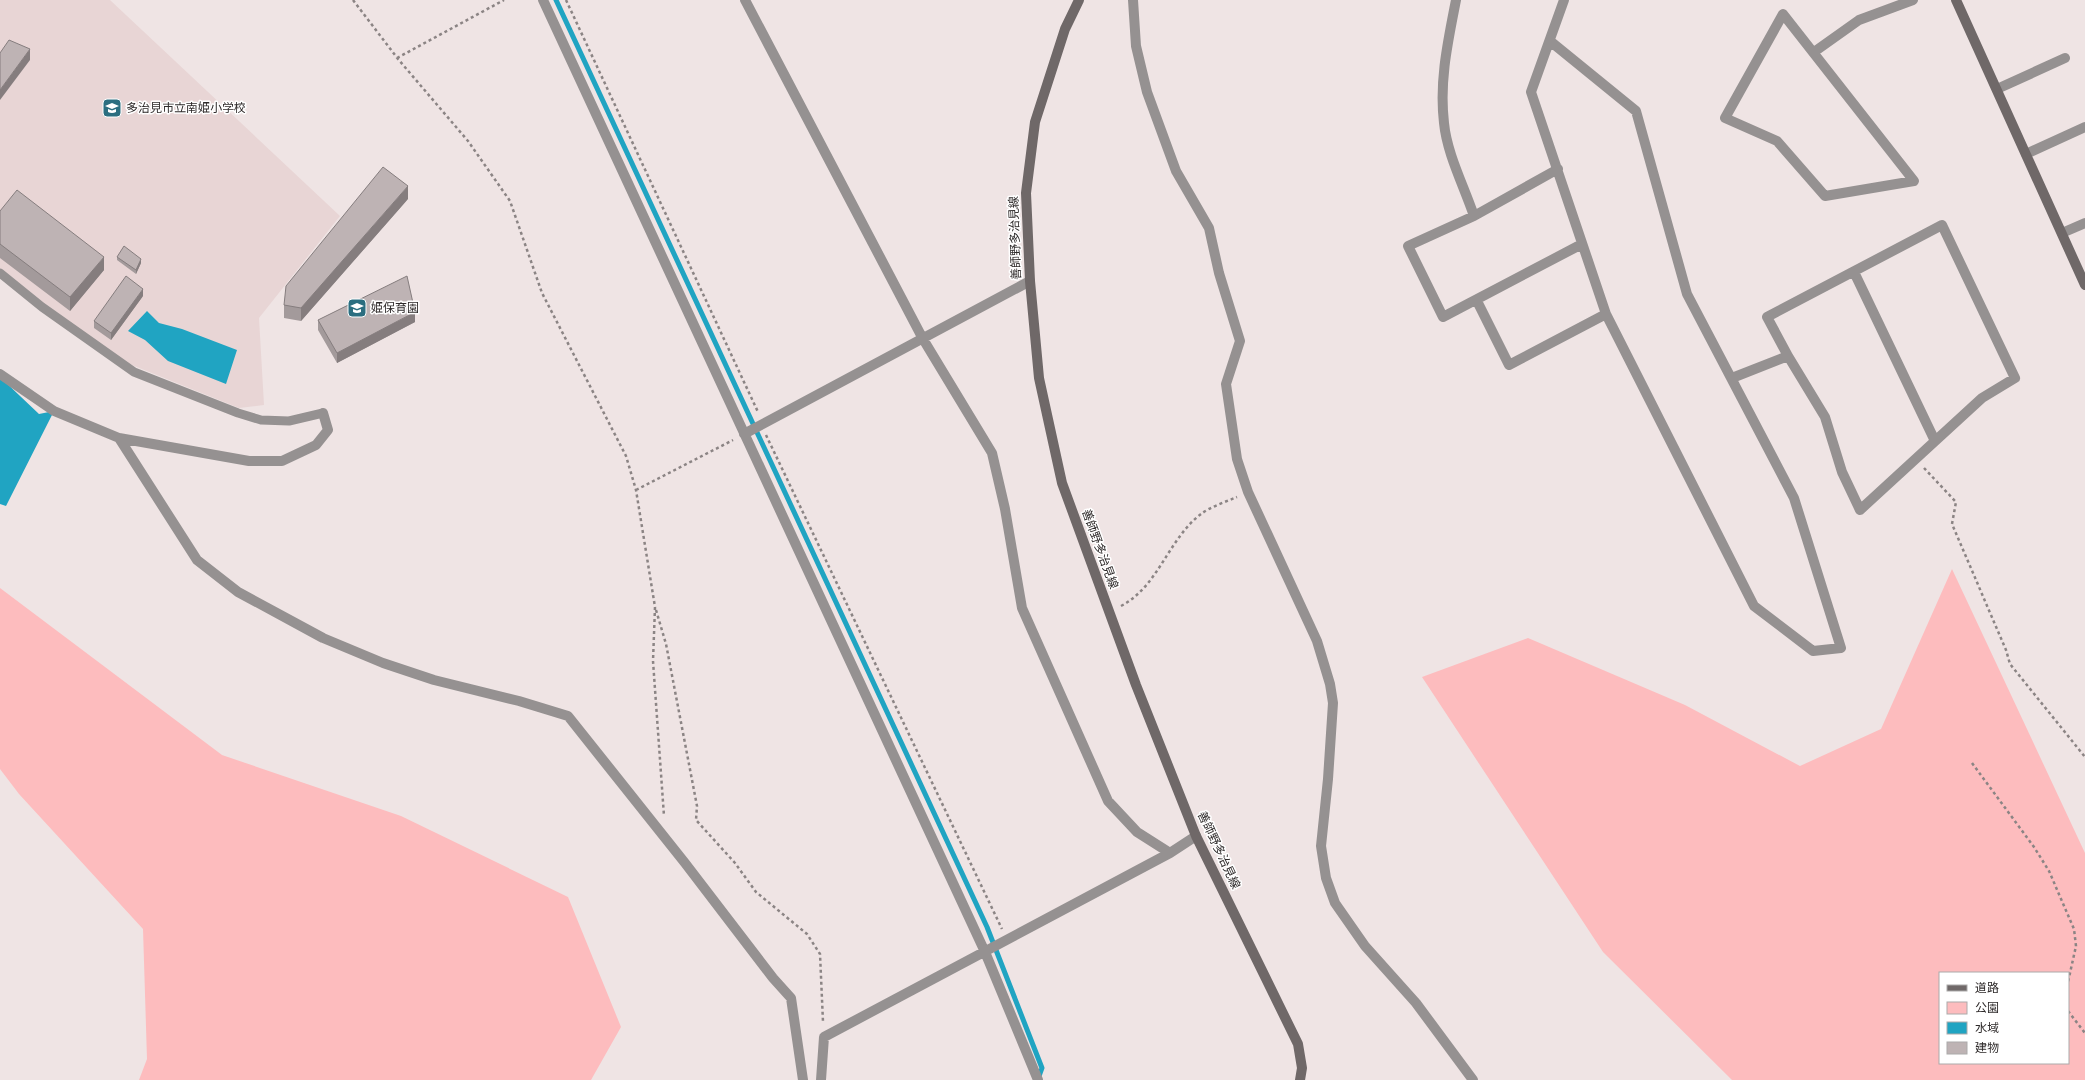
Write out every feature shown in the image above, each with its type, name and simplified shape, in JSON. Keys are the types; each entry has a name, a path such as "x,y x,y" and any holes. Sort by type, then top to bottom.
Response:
{"main road":[{"name":"善師野多治見線","path":"1080,0 1066,30 1035,122 1026,194 1030,281 1039,378 1062,483 1136,686 1196,836 1298,1044 1302,1068 1300,1080"},
{"path":"1956,0 2085,285"}],"street":[{"path":"543,0 985,952 1038,1080"},
{"path":"745,0 923,339 992,453 1006,509 1022,608 1108,801 1137,832 1170,853"},
{"path":"1133,0 1136,46 1147,92 1176,171 1209,228 1218,274 1240,341 1226,384 1237,459 1248,492 1317,641 1330,684 1332,711 1328,779 1321,846 1326,878 1335,903 1365,946 1416,1003 1473,1080"},
{"path":"1456,0 1444,61 1442,85 1444,124 1449,145 1474,216"},
{"path":"1550,41 1636,111 1687,294 1794,498 1841,648 1813,651 1754,606 1606,314 1531,92 1564,0"},
{"path":"1814,52 1859,20 1913,0"},
{"path":"1783,14 1814,52 1914,181 1825,196 1777,141 1725,118 1783,14"},
{"path":"1997,89 2065,58"},
{"path":"2026,154 2085,127"},
{"path":"1558,169 1474,216 1408,246 1443,317 1477,301 1582,244"},
{"path":"2062,233 2085,223"},
{"path":"1942,226 2015,378 1982,398 1860,510 1842,472 1825,417 1788,356 1767,317 1854,272 1942,226"},
{"path":"1854,272 1936,441"},
{"path":"744,434 1030,281"},
{"path":"1477,301 1509,365 1606,314"},
{"path":"1732,378 1788,356"},
{"path":"0,374 54,411 119,438 249,461 282,461 316,445 328,430 323,413"},
{"path":"119,438 198,560 238,592 323,638 383,664 434,680 519,701 568,716 698,879 773,978 791,998 803,1080"},
{"path":"821,1080 824,1038 1170,853 1196,836"}],"lane":[{"path":"0,273 42,307 134,372 238,413 261,420 289,421 323,413"}],"path":[{"path":"353,0 396,58 468,141 510,201 542,293 626,456 636,490 655,607 666,644 697,806 696,820 735,863 756,892 807,934 820,954 824,1038"},
{"path":"396,58 504,0"},
{"path":"566,0 1006,941"},
{"path":"636,490 744,434"},
{"path":"1916,459 1956,502 1952,524 2006,650 2010,664 2085,757"},
{"path":"1109,612 1132,600 1150,581 1184,531 1201,514 1248,492"},
{"path":"655,607 652,660 664,825 661,834"},
{"path":"1972,763 2034,847 2049,871 2074,929 2076,946 2069,978"},
{"path":"2069,1012 2085,1033"}],"shaded area":[{"name":"多治見市立南姫小学校","path":"0,0 110,0 340,216 259,318 264,405 239,408 97,351 0,273"}],"green space":[{"path":"1952,569 2085,853 2085,1080 1732,1080 1603,952 1422,677 1528,638 1685,705 1800,766 1881,729"},
{"path":"0,588 222,755 401,816 568,897 621,1027 591,1080 139,1080 147,1059 143,929 19,794 0,769"}],"water":[{"path":"147,311 159,323 182,329 237,350 226,384 168,361 145,340 128,331"},
{"path":"0,377 39,414 54,411 6,506 0,504"}],"building":[{"path":"9,40 30,49 0,90 0,53"},
{"path":"383,167 408,186 301,308 284,305 286,286"},
{"path":"17,190 104,257 70,297 0,244 0,211"},
{"path":"124,246 141,259 136,270 117,257"},
{"path":"126,276 143,289 111,333 94,321"},
{"path":"407,276 415,312 337,353 318,320"}],"waterway":[{"path":"556,0 987,927 1042,1068 1038,1079"}],"place":[{"name":"多治見市立南姫小学校","path":"112,108"},
{"name":"姫保育園","path":"357,308"}]}
